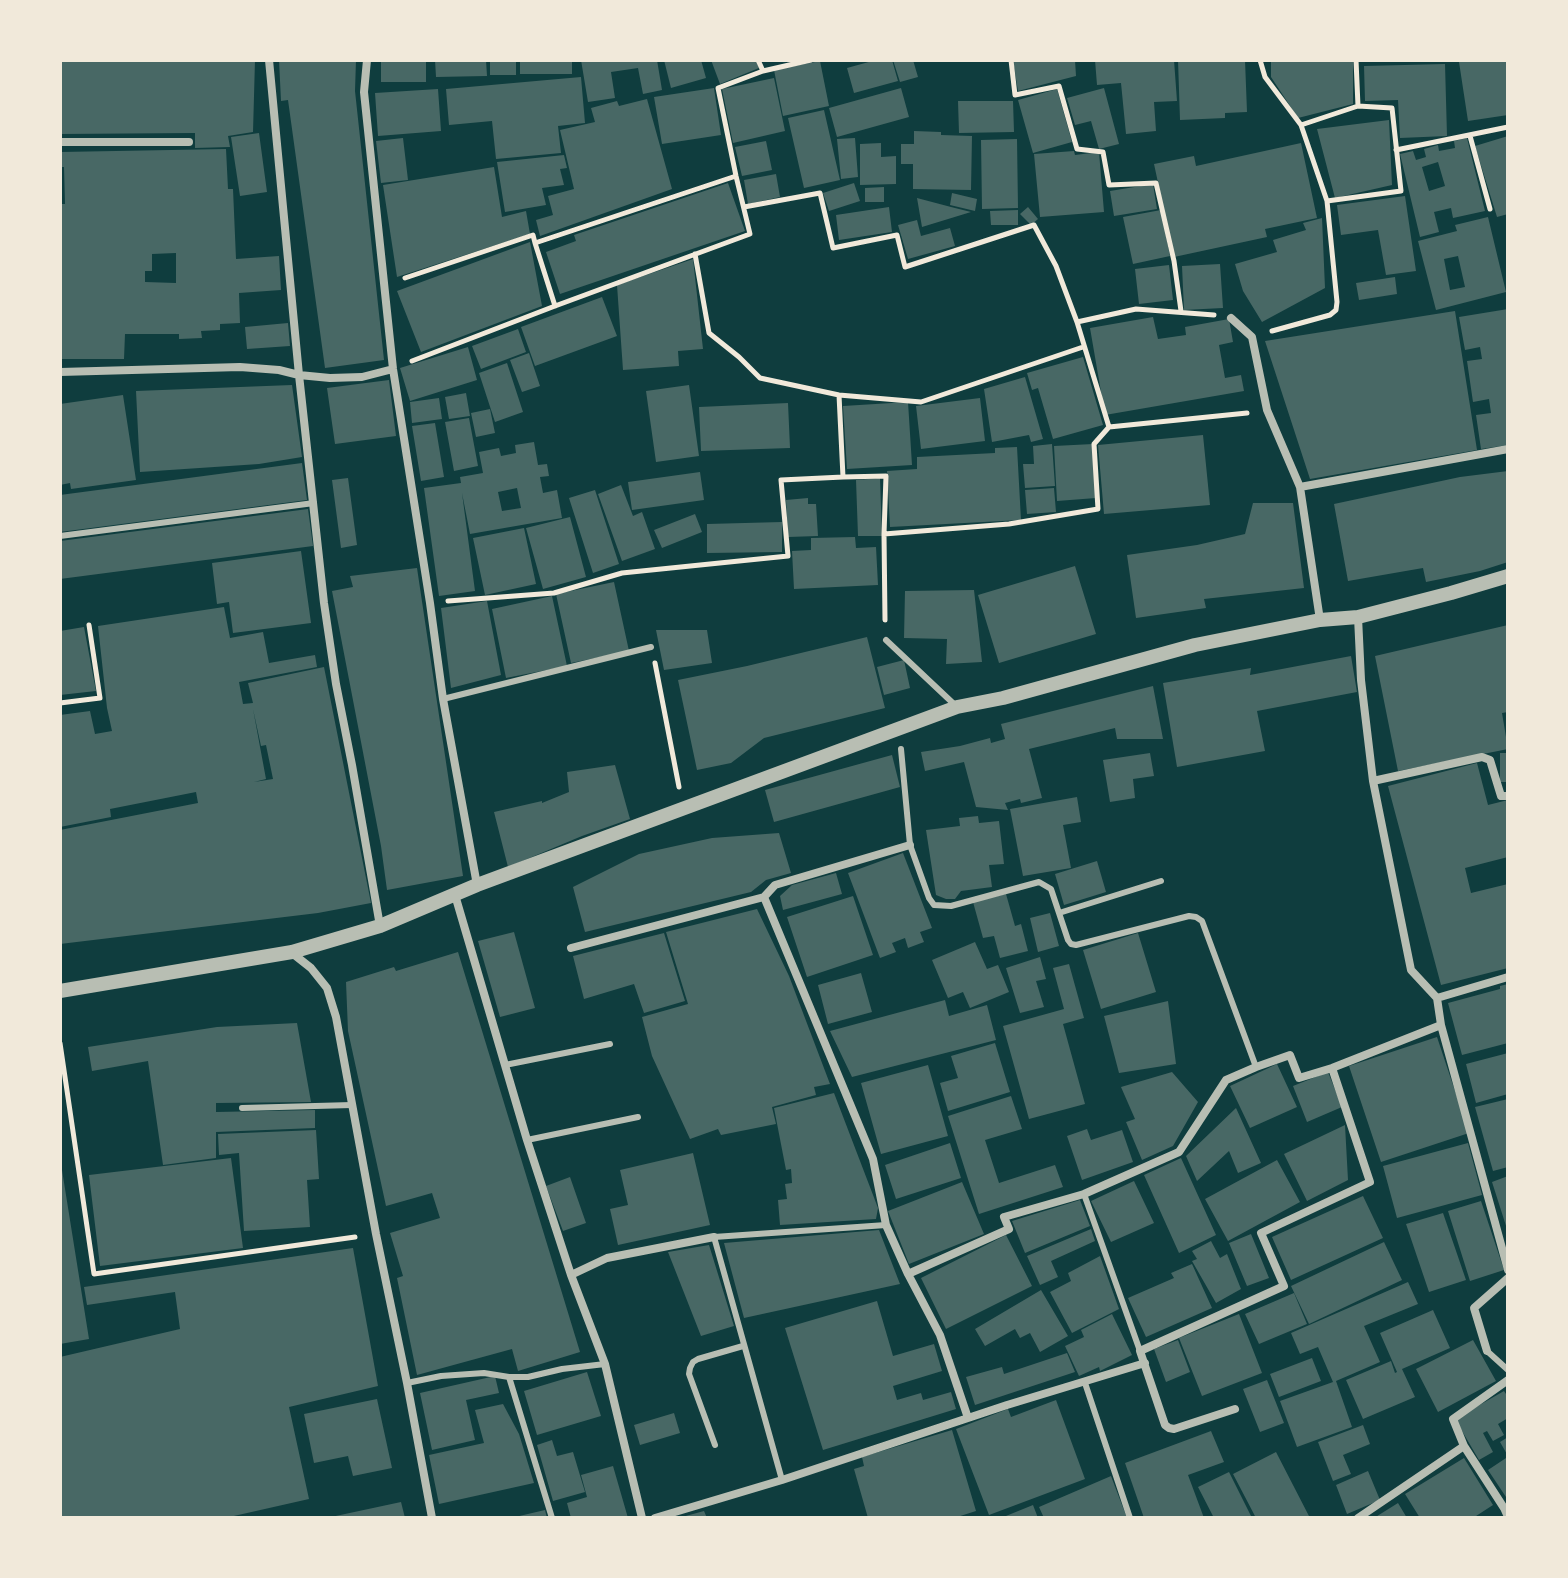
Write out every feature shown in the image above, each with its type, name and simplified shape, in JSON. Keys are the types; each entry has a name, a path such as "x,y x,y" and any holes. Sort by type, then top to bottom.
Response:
{"street":[{"path":"269,60 324,603 380,926"},
{"path":"367,60 364,92 393,369 443,699 477,885"},
{"path":"60,142 189,142"},
{"path":"1231,318 1252,337 1267,410 1300,487 1320,620"},
{"path":"60,372 240,367 330,378 362,377 393,369"},
{"path":"1300,487 1508,449"},
{"path":"60,991 292,952 380,926 477,885 957,707 1003,698 1195,645 1320,620 1358,617 1508,576"},
{"path":"1358,617 1361,680 1373,781 1411,970 1437,998 1441,1025 1508,1270"},
{"path":"1373,781 1487,757 1501,796 1508,796"},
{"path":"571,948 764,897 775,885 910,845"},
{"path":"455,895 527,1140 571,1275 605,1364 642,1518"},
{"path":"764,897 873,1159 886,1225 940,1335 968,1418"},
{"path":"292,952 311,968 327,988 336,1017 432,1518"},
{"path":"1437,998 1508,977"},
{"path":"908,1274 1009,1229 1004,1217 1084,1194 1179,1152 1226,1080 1290,1055 1299,1078 1441,1025"},
{"path":"1235,1409 1169,1428 1165,1425 1140,1351 1284,1286 1261,1233 1370,1182 1332,1068"},
{"path":"571,1275 607,1258 714,1237"},
{"path":"1487,1351 1474,1308 1508,1278"},
{"path":"655,1518 1145,1363"},
{"path":"1507,1510 1464,1446 1453,1419 1508,1380"},
{"path":"1358,1518 1464,1446"}],"lane":[{"path":"60,536 314,503"},
{"path":"886,640 957,707"},
{"path":"443,699 651,647"},
{"path":"901,749 910,845 934,905 951,906 1039,882 1051,889 1068,940 1076,945 1189,916 1196,917 1202,921 1256,1067"},
{"path":"1059,913 1161,881"},
{"path":"505,1065 610,1044"},
{"path":"242,1108 352,1105"},
{"path":"527,1140 638,1117"},
{"path":"1084,1194 1140,1351"},
{"path":"782,1480 714,1237 886,1225"},
{"path":"715,1445 689,1374 690,1368 698,1359 743,1346"},
{"path":"1487,1351 1508,1370"},
{"path":"407,1383 441,1376 484,1373 528,1377 605,1364"},
{"path":"509,1377 552,1518"},
{"path":"1085,1383 1130,1518"}],"path":[{"path":"758,60 763,71"},
{"path":"393,369 750,234 718,88 763,71 811,60"},
{"path":"1011,60 1015,95 1059,86 1077,149 1103,152 1109,185 1156,183 1174,261 1181,311"},
{"path":"1252,337 1330,315 1336,310 1337,302 1327,201 1301,125 1265,77 1260,60"},
{"path":"1356,60 1358,106"},
{"path":"1301,125 1358,106 1392,108 1401,191 1327,201"},
{"path":"1396,150 1508,127"},
{"path":"1470,136 1490,209"},
{"path":"535,243 736,176"},
{"path":"744,207 820,193 833,248 897,235 905,267 1034,225 1056,266 1077,322 1109,427"},
{"path":"384,284 533,235 555,306"},
{"path":"695,254 709,333 760,378 839,395 921,402 1083,347"},
{"path":"1077,322 1136,309 1231,318"},
{"path":"839,395 843,477"},
{"path":"884,534 1009,524 1098,509 1094,444 1109,427 1267,410"},
{"path":"430,603 554,593 622,573 788,556 781,480 886,476 886,640"},
{"path":"60,703 100,698 89,625"},
{"path":"651,647 683,807"},
{"path":"60,1043 94,1274 376,1234"}],"building":[{"path":"60,60 255,60 253,132 228,136 230,147 195,148 195,133 60,134"},
{"path":"279,60 356,60 355,91 384,360 325,368 288,100 281,101"},
{"path":"381,60 426,60 426,82 381,82"},
{"path":"435,60 486,60 487,76 436,77"},
{"path":"490,60 516,60 516,75 490,75"},
{"path":"520,60 572,60 572,74 520,74"},
{"path":"581,60 657,60 662,90 643,94 638,68 611,72 615,98 588,102"},
{"path":"664,60 701,60 706,78 671,88"},
{"path":"711,60 756,60 759,68 720,84"},
{"path":"876,60 892,60 898,81 854,93 847,68"},
{"path":"893,60 913,60 918,77 900,82"},
{"path":"1013,60 1075,60 1076,76 1018,91"},
{"path":"1095,60 1174,60 1177,101 1154,102 1156,131 1126,134 1121,83 1097,85"},
{"path":"1178,60 1245,60 1247,112 1225,113 1225,118 1180,120"},
{"path":"1271,60 1353,60 1353,104 1298,118 1271,77"},
{"path":"1508,60 1508,115 1468,121 1459,62"},
{"path":"820,61 829,106 783,116 774,70"},
{"path":"1445,64 1447,136 1400,138 1398,100 1365,101 1364,66"},
{"path":"581,77 585,123 558,126 561,153 496,159 492,121 449,125 446,89"},
{"path":"774,78 785,131 733,143 722,89"},
{"path":"714,88 721,135 662,144 654,97"},
{"path":"901,88 909,117 837,137 829,108"},
{"path":"1104,88 1119,144 1099,149 1091,121 1075,125 1067,98"},
{"path":"438,89 441,131 378,136 375,93"},
{"path":"1057,89 1072,142 1033,153 1018,100"},
{"path":"647,99 672,189 540,236 536,220 553,215 548,196 574,189 560,130 595,122 591,108 617,101 619,106"},
{"path":"958,101 1013,101 1014,132 959,133"},
{"path":"824,110 840,180 804,188 788,118"},
{"path":"1389,120 1392,185 1335,198 1317,129"},
{"path":"914,131 972,136 971,190 913,189 913,164 901,164 901,144 914,144"},
{"path":"259,133 267,192 240,196 231,137"},
{"path":"1508,136 1508,214 1497,217 1475,146"},
{"path":"403,138 408,180 381,183 376,141"},
{"path":"855,138 858,177 841,179 837,139"},
{"path":"1467,138 1485,211 1453,218 1451,208 1434,212 1439,232 1420,237 1400,154 1413,151 1416,160 1426,157 1424,149 1438,145 1439,151 1455,148 1454,141","holes":["1438,162 1445,186 1429,191 1422,167"]},
{"path":"1017,139 1018,208 982,209 981,140"},
{"path":"766,141 772,170 742,176 735,147"},
{"path":"881,143 881,157 896,156 896,184 860,185 860,144"},
{"path":"1301,143 1317,218 1265,229 1267,237 1174,257 1154,164 1194,156 1196,166"},
{"path":"226,149 228,189 233,189 236,259 279,256 281,290 239,293 240,323 220,324 220,330 201,331 202,338 179,339 179,334 125,334 124,359 60,359 60,204 65,204 64,167 60,167 60,152","holes":["176,253 176,283 145,282 145,271 152,271 152,254"]},
{"path":"1074,151 1075,155 1099,152 1104,212 1040,217 1034,154"},
{"path":"564,155 567,168 560,169 564,185 542,188 546,205 505,212 497,162"},
{"path":"494,167 502,217 526,211 530,234 397,277 383,185"},
{"path":"776,174 780,197 748,204 744,180"},
{"path":"728,183 745,231 560,294 546,252 576,241 574,235"},
{"path":"854,183 860,201 829,211 823,193"},
{"path":"1153,184 1157,209 1114,216 1110,191"},
{"path":"884,187 884,202 865,202 865,188"},
{"path":"952,193 977,199 975,211 950,205"},
{"path":"1405,196 1416,271 1386,275 1378,230 1341,235 1337,205"},
{"path":"917,198 951,207 971,212 922,227"},
{"path":"889,207 892,232 839,240 836,215"},
{"path":"1028,207 1038,219 1031,225 1020,214"},
{"path":"1018,210 1018,225 991,225 990,211"},
{"path":"1161,210 1170,256 1133,264 1123,217"},
{"path":"1488,217 1506,292 1436,310 1418,241 1457,231 1455,225","holes":["1458,256 1465,287 1450,290 1444,259"]},
{"path":"1322,218 1325,288 1262,322 1243,291 1235,264 1277,252 1273,240 1306,230 1303,223"},
{"path":"917,220 921,236 950,228 955,246 908,259 898,225"},
{"path":"530,242 542,306 421,352 397,291"},
{"path":"693,259 703,349 678,351 679,366 623,370 617,285"},
{"path":"1220,264 1223,308 1184,310 1182,266"},
{"path":"1169,265 1173,300 1139,304 1135,269"},
{"path":"1395,277 1397,294 1359,300 1356,283"},
{"path":"602,297 617,336 535,366 521,327"},
{"path":"1508,309 1508,445 1481,449 1476,415 1491,413 1489,399 1473,402 1467,361 1482,359 1480,347 1465,350 1459,317"},
{"path":"1455,311 1477,450 1310,479 1265,341"},
{"path":"1153,317 1158,339 1186,335 1185,327 1229,319 1233,342 1219,345 1225,378 1241,375 1244,391 1105,415 1090,328"},
{"path":"288,323 290,346 247,349 245,327"},
{"path":"518,329 526,352 481,369 472,346"},
{"path":"468,347 477,380 410,401 400,368"},
{"path":"529,353 540,386 522,392 510,360"},
{"path":"1083,357 1103,425 1053,439 1038,388 1032,390 1027,373"},
{"path":"507,363 523,412 495,422 479,373"},
{"path":"1025,377 1043,439 1031,442 1029,435 992,442 984,389"},
{"path":"389,380 396,436 335,444 327,388"},
{"path":"292,385 302,457 259,464 140,472 136,391"},
{"path":"689,385 699,456 656,462 646,391"},
{"path":"466,393 470,416 449,419 445,397"},
{"path":"123,395 136,480 71,489 70,483 60,485 60,404"},
{"path":"439,398 442,419 412,423 410,402"},
{"path":"980,398 985,441 921,449 916,406"},
{"path":"908,402 912,465 847,469 843,406"},
{"path":"788,403 790,448 701,451 699,407"},
{"path":"490,409 495,433 476,437 471,413"},
{"path":"469,418 478,466 454,471 445,422"},
{"path":"435,423 444,477 421,481 412,426"},
{"path":"1203,435 1210,505 1104,514 1098,445"},
{"path":"534,442 538,465 547,464 549,476 540,477 543,493 557,490 562,518 470,534 462,493 475,591 439,596 424,488 461,483 460,477 483,473 479,452 499,448 501,456 516,453 515,445","holes":["517,488 521,508 502,511 498,492"]},
{"path":"1052,444 1055,486 1025,488 1023,464 1034,464 1033,446"},
{"path":"1093,444 1096,498 1057,501 1054,446"},
{"path":"1017,447 1021,520 890,527 887,471 917,469 917,457 995,453 995,448"},
{"path":"302,463 307,500 60,532 60,495"},
{"path":"1508,471 1508,562 1426,582 1423,568 1348,581 1334,504 1460,477"},
{"path":"700,472 704,500 632,510 628,482"},
{"path":"348,478 357,545 341,548 332,480"},
{"path":"880,478 882,536 858,536 856,480"},
{"path":"621,485 633,516 642,512 655,549 622,561 598,494"},
{"path":"1054,488 1056,512 1027,514 1025,490"},
{"path":"595,490 619,564 593,573 569,498"},
{"path":"808,498 808,504 816,504 818,536 788,537 786,500"},
{"path":"1253,503 1293,503 1304,588 1204,599 1206,608 1136,618 1127,555 1197,545 1245,534"},
{"path":"308,509 313,546 60,579 60,541"},
{"path":"695,514 702,532 662,548 654,530"},
{"path":"570,517 586,577 543,589 526,528"},
{"path":"782,522 782,552 707,553 707,524"},
{"path":"524,528 536,584 485,595 473,538"},
{"path":"855,537 856,548 876,547 878,585 794,589 792,551 811,550 811,538"},
{"path":"301,551 311,623 233,633 229,602 217,604 212,563"},
{"path":"1075,566 1096,634 999,663 978,595"},
{"path":"417,568 463,876 387,890 332,591 353,587 350,576"},
{"path":"614,582 629,651 571,663 556,594"},
{"path":"974,590 982,662 946,664 947,639 904,638 905,591"},
{"path":"552,596 567,666 506,678 492,609"},
{"path":"487,601 501,675 451,688 441,608"},
{"path":"224,607 230,638 263,632 269,663 315,655 317,667 239,682 243,704 253,703 248,683 324,667 371,903 318,913 60,944 60,830 198,803 196,792 110,809 111,817 60,827 60,715 90,711 95,734 112,731 98,626","holes":["253,709 261,746 266,745 273,779 254,782 266,779"]},
{"path":"1508,625 1508,712 1502,713 1508,749 1398,771 1375,656"},
{"path":"84,627 96,691 60,695 60,631"},
{"path":"656,630 707,630 712,663 664,670"},
{"path":"867,637 885,708 764,738 731,763 697,770 678,680"},
{"path":"1351,656 1357,692 1257,711 1265,751 1177,767 1163,683 1251,668 1250,675"},
{"path":"904,660 910,688 884,695 877,667"},
{"path":"1153,686 1163,739 1117,739 1115,728 1029,749 1042,798 1005,803 1008,810 976,807 964,762 925,771 921,752 990,738 991,743 1005,739 1001,724"},
{"path":"1150,753 1154,776 1133,779 1135,798 1110,802 1103,760"},
{"path":"1500,753 1508,753 1508,782 1500,782"},
{"path":"892,755 900,787 774,822 765,790"},
{"path":"1477,763 1488,805 1508,800 1508,857 1465,868 1471,893 1508,884 1508,968 1441,985 1388,786"},
{"path":"615,765 630,819 508,867 494,812 542,803 569,792 567,772"},
{"path":"1077,797 1081,822 1063,825 1071,868 1023,876 1010,809"},
{"path":"978,816 979,823 999,821 1004,864 989,865 992,887 961,891 955,899 936,895 926,830 960,826 959,818"},
{"path":"779,833 791,873 766,880 751,892 585,932 573,887 639,854 712,838"},
{"path":"903,853 932,928 920,932 924,942 908,948 905,938 892,943 896,952 880,958 848,873"},
{"path":"1097,861 1106,892 1064,905 1055,874"},
{"path":"836,873 842,894 783,910 780,896 792,885"},
{"path":"1006,894 1015,926 1021,924 1028,951 1000,958 994,936 983,938 973,902"},
{"path":"853,896 873,955 807,977 787,917"},
{"path":"757,909 789,976 830,1084 814,1087 816,1095 772,1107 776,1124 721,1135 718,1129 690,1139 652,1056 642,1017 688,1004 666,932"},
{"path":"1050,913 1059,946 1038,952 1030,918"},
{"path":"514,932 535,1008 500,1017 478,941"},
{"path":"664,933 685,1001 644,1013 634,984 584,999 573,956"},
{"path":"1138,933 1156,992 1101,1009 1083,950"},
{"path":"975,942 987,969 998,965 1009,992 970,1008 963,992 948,998 932,960"},
{"path":"458,952 580,1352 518,1371 512,1349 417,1375 397,1278 403,1276 390,1233 440,1218 432,1193 386,1206 348,1031 346,982"},
{"path":"1040,957 1046,979 1036,981 1044,1007 1020,1013 1006,968"},
{"path":"1069,964 1084,1018 1063,1024 1085,1104 1029,1119 1003,1026 1064,1009 1053,968"},
{"path":"861,973 872,1012 828,1024 818,985"},
{"path":"1508,984 1508,1043 1462,1055 1448,1003"},
{"path":"945,1000 949,1016 987,1005 996,1040 852,1077 830,1031"},
{"path":"1168,1001 1176,1064 1119,1073 1104,1016"},
{"path":"297,1023 311,1102 216,1103 216,1112 315,1110 315,1128 216,1132 216,1158 163,1165 148,1061 92,1071 88,1047 217,1027"},
{"path":"1437,1037 1469,1133 1381,1162 1349,1066"},
{"path":"995,1043 1010,1092 948,1111 940,1083 958,1078 951,1056"},
{"path":"1508,1053 1508,1094 1476,1103 1466,1064"},
{"path":"1277,1064 1297,1107 1250,1128 1230,1086"},
{"path":"928,1065 948,1136 881,1154 861,1083"},
{"path":"1172,1072 1198,1102 1173,1146 1142,1160 1126,1122 1135,1119 1121,1087"},
{"path":"1328,1072 1342,1107 1307,1122 1293,1086"},
{"path":"834,1093 878,1208 876,1219 780,1225 778,1200 787,1199 785,1184 792,1183 791,1169 786,1170 774,1108"},
{"path":"1011,1096 1022,1129 985,1140 999,1183 1055,1165 1063,1187 979,1214 948,1116"},
{"path":"1508,1099 1508,1167 1493,1171 1475,1107"},
{"path":"1236,1108 1261,1163 1238,1173 1229,1151 1197,1181 1186,1156"},
{"path":"1345,1125 1348,1180 1307,1201 1284,1154"},
{"path":"1087,1129 1091,1140 1122,1130 1133,1162 1082,1180 1067,1136"},
{"path":"316,1130 319,1179 307,1180 310,1227 244,1231 239,1153 219,1155 218,1134"},
{"path":"950,1143 961,1178 896,1199 885,1165"},
{"path":"1468,1143 1482,1195 1397,1218 1383,1166"},
{"path":"693,1153 710,1225 618,1245 610,1209 628,1205 620,1170"},
{"path":"231,1158 243,1248 100,1266 89,1175"},
{"path":"1181,1158 1216,1235 1179,1253 1144,1175"},
{"path":"1277,1160 1300,1202 1228,1241 1205,1199"},
{"path":"60,1170 89,1339 60,1344"},
{"path":"1508,1176 1508,1229 1507,1229 1492,1182"},
{"path":"570,1177 586,1223 563,1231 546,1186"},
{"path":"1134,1181 1154,1223 1111,1242 1091,1201"},
{"path":"962,1182 984,1234 909,1264 888,1211"},
{"path":"1363,1196 1383,1238 1291,1280 1272,1237"},
{"path":"1080,1200 1090,1226 1025,1253 1012,1221"},
{"path":"1481,1201 1504,1270 1470,1281 1448,1211"},
{"path":"1443,1213 1466,1280 1429,1292 1406,1224"},
{"path":"1091,1229 1095,1241 1051,1261 1058,1277 1040,1285 1027,1256"},
{"path":"879,1230 900,1284 744,1318 724,1243"},
{"path":"1251,1234 1269,1278 1247,1286 1229,1243"},
{"path":"1006,1235 1032,1286 946,1329 921,1278"},
{"path":"1211,1241 1220,1258 1227,1254 1241,1289 1216,1303 1192,1261 1197,1259 1192,1251"},
{"path":"1384,1242 1402,1280 1309,1324 1291,1286"},
{"path":"709,1245 734,1326 701,1336 668,1252"},
{"path":"353,1248 378,1386 289,1407 309,1499 225,1518 60,1518 60,1357 180,1329 175,1292 87,1305 84,1287"},
{"path":"1100,1256 1119,1309 1072,1333 1050,1292 1071,1281 1068,1273"},
{"path":"1192,1264 1212,1308 1146,1337 1128,1298 1174,1278 1171,1273"},
{"path":"1408,1282 1418,1304 1364,1326 1380,1362 1336,1381 1352,1427 1297,1447 1280,1401 1333,1382 1318,1347 1300,1354 1291,1333"},
{"path":"1041,1290 1068,1336 1040,1352 1030,1333 1020,1338 1015,1329 985,1346 975,1329"},
{"path":"1294,1293 1307,1324 1259,1344 1245,1314"},
{"path":"877,1301 893,1356 934,1344 942,1371 893,1386 897,1400 921,1393 923,1400 951,1392 956,1409 823,1450 785,1328"},
{"path":"1433,1310 1450,1348 1402,1369 1415,1397 1363,1419 1346,1380 1391,1361 1397,1372 1380,1333"},
{"path":"1112,1314 1132,1355 1100,1371 1099,1367 1079,1376 1065,1346 1084,1337 1081,1330"},
{"path":"1239,1314 1262,1373 1202,1396 1179,1338"},
{"path":"1178,1340 1190,1372 1166,1382 1154,1349"},
{"path":"1473,1340 1496,1381 1438,1412 1416,1369"},
{"path":"1067,1353 1075,1372 975,1405 966,1377 1002,1367 1004,1374"},
{"path":"1312,1358 1321,1381 1279,1397 1270,1374"},
{"path":"587,1372 601,1416 537,1435 524,1391"},
{"path":"495,1376 499,1393 466,1400 475,1440 432,1450 420,1393"},
{"path":"1267,1380 1284,1423 1260,1432 1243,1389"},
{"path":"1504,1391 1508,1397 1508,1418 1498,1424 1504,1435 1493,1441 1487,1431 1483,1433 1493,1452 1479,1460 1455,1419"},
{"path":"377,1399 392,1468 353,1476 348,1456 314,1463 304,1414"},
{"path":"1056,1400 1085,1479 989,1515 956,1429 1008,1409 1011,1417"},
{"path":"503,1404 519,1434 534,1483 439,1504 429,1455 484,1443 475,1410"},
{"path":"674,1413 680,1433 640,1445 634,1425"},
{"path":"1363,1425 1370,1444 1343,1455 1351,1474 1333,1481 1318,1442"},
{"path":"952,1430 976,1511 954,1518 868,1518 854,1469 864,1466 862,1457"},
{"path":"1211,1431 1224,1462 1188,1475 1204,1518 1144,1518 1125,1463"},
{"path":"1508,1437 1508,1456 1500,1442"},
{"path":"552,1440 557,1456 573,1452 585,1492 553,1501 537,1445"},
{"path":"1276,1452 1310,1518 1256,1518 1233,1474"},
{"path":"1464,1458 1493,1505 1473,1518 1420,1518 1405,1494"},
{"path":"1506,1458 1508,1461 1508,1500 1488,1470"},
{"path":"613,1466 628,1518 571,1518 567,1503 587,1497 581,1475"},
{"path":"1368,1471 1380,1500 1347,1514 1336,1485"},
{"path":"1229,1472 1252,1518 1214,1518 1198,1487"},
{"path":"1111,1476 1127,1518 1044,1518 1039,1507"},
{"path":"401,1502 405,1518 331,1518 331,1517"},
{"path":"1398,1503 1407,1518 1374,1518"},
{"path":"1033,1505 1038,1518 1001,1518"},
{"path":"545,1510 547,1518 515,1518 515,1517"},
{"path":"704,1511 707,1518 682,1518 682,1517"}]}
